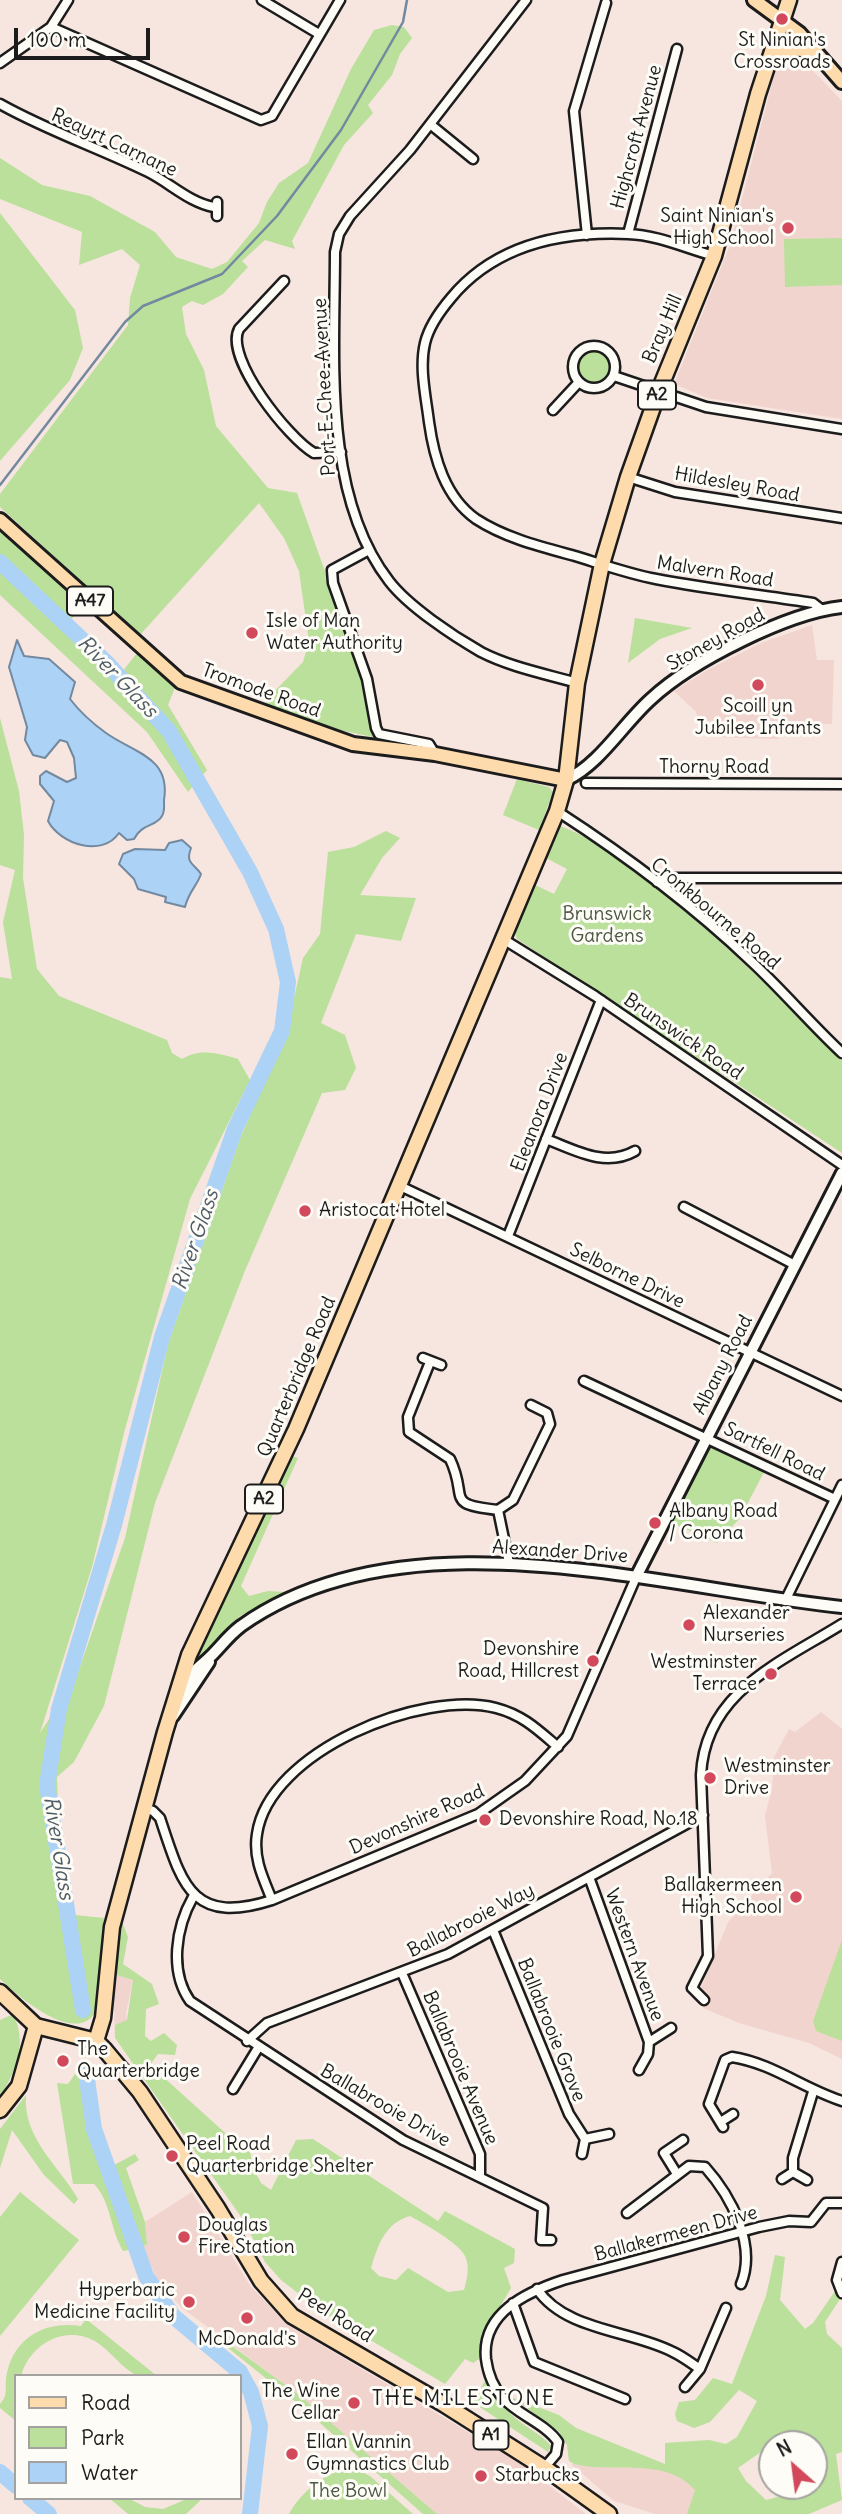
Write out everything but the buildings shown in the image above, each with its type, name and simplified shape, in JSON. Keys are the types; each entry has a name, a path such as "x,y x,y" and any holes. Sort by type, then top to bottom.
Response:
{"highway":[{"name":"A2","path":"782,19 789,0"},
{"name":"Bray Hill","path":"566,780 577,683 602,564 628,477 658,393 714,256 782,19"},
{"name":"Quarterbridge Road","path":"93,2041 103,2018 112,1927 168,1721 193,1647 291,1440 557,811 566,780"},
{"path":"0,1992 36,2026 93,2041"},
{"path":"0,2110 19,2087 36,2026"},
{"name":"Peel Road","path":"93,2041 140,2092 231,2228 261,2281 292,2316 445,2405 544,2468 609,2514"}],"main road":[{"path":"754,0 782,19 842,82"},
{"path":"767,65 784,51 807,50 817,54"},
{"name":"Tromode Road","path":"0,520 181,681 336,739 435,754 566,780"},
{"name":"Stoney Road","path":"566,780 577,775 652,697 677,679 783,623 832,609"},
{"name":"Albany Road","path":"637,1575 705,1437 842,1173"},
{"name":"Alexander Drive","path":"168,1721 226,1639 258,1615 336,1581 387,1571 509,1563 637,1575 785,1601 842,1607"},
{"name":"Alexander Drive","path":"178,1690 214,1654"}],"street":[{"path":"0,63 51,27 68,0"},
{"path":"262,0 319,34"},
{"path":"51,27 261,120 272,116 340,0"},
{"name":"Port-E-Chee-Avenue","path":"526,0 430,124 350,216 340,234 335,252 335,351 341,452 349,501 369,550 390,583 408,600 483,652 577,683"},
{"path":"587,235 573,111 606,3"},
{"name":"Highcroft Avenue","path":"628,234 677,49"},
{"name":"Reayrt Carnane","path":"0,104 33,123 152,174 204,205 216,208"},
{"path":"430,124 473,159"},
{"name":"Malvern Road","path":"714,256 659,238 628,234 587,235 519,247 493,260 468,278 433,322 425,343 423,367 433,446 444,479 457,503 477,520 529,544 654,579 813,603 832,609"},
{"path":"284,281 245,322 235,339 241,358 261,396 296,438 314,453 341,452"},
{"path":"224,336 235,339"},
{"path":"599,346 610,352 615,363 614,376 598,388 579,383 573,372 574,360 587,347 599,346"},
{"path":"614,376 706,407 842,429"},
{"path":"553,410 579,383"},
{"name":"Hildesley Road","path":"628,477 675,492 842,518"},
{"path":"369,550 332,570 333,583 367,679 376,728 379,734 429,744 435,754"},
{"name":"Thorny Road","path":"586,783 842,784"},
{"name":"Cronkbourne Road","path":"557,811 657,882 752,962 842,1053"},
{"path":"657,882 661,878 839,878"},
{"name":"Brunswick Road","path":"503,939 601,1000 842,1165"},
{"name":"Eleanora Drive","path":"508,1236 601,1000"},
{"path":"546,1139 602,1158 622,1158 635,1151"},
{"name":"Selborne Drive","path":"398,1185 842,1396"},
{"path":"684,1207 794,1265"},
{"path":"441,1365 426,1360 408,1417 409,1432 450,1459 460,1499 472,1508 498,1510 513,1500 551,1424 547,1413 531,1405"},
{"name":"Sartfell Road","path":"584,1381 835,1499"},
{"path":"785,1601 842,1485"},
{"path":"498,1510 509,1563"},
{"name":"Devonshire Road","path":"193,1896 208,1905 226,1909 246,1908 272,1900 478,1814 525,1781 558,1747 585,1699 637,1575"},
{"path":"704,2000 692,1988 708,1956 703,1815 704,1749 721,1713 750,1680 799,1646 842,1623"},
{"path":"272,1900 258,1866 256,1849 265,1809 297,1768 342,1738 389,1720 457,1704 470,1704 493,1707 525,1718 558,1747"},
{"path":"145,1808 160,1818 180,1876 193,1896"},
{"name":"Ballabrooie Way","path":"247,2040 268,2023 402,1973 493,1930 703,1815"},
{"name":"Western Avenue","path":"590,1877 649,2042 648,2053 639,2070"},
{"name":"Ballabrooie Drive","path":"193,1896 180,1932 177,1956 184,1992 196,2006 403,2140 543,2208 546,2240 531,2241"},
{"name":"Ballabrooie Grove","path":"493,1930 569,2115 585,2139"},
{"name":"Ballabrooie Avenue","path":"402,1973 480,2154 480,2177"},
{"name":"Western Avenue","path":"649,2042 671,2028"},
{"path":"233,2089 258,2048"},
{"path":"733,2114 722,2124 709,2104 711,2091 724,2060 732,2056 802,2081 813,2092 842,2101"},
{"path":"793,2172 793,2158 813,2092"},
{"path":"582,2154 585,2139 610,2134"},
{"path":"677,2174 664,2153 682,2140"},
{"path":"628,2213 677,2174 696,2164 705,2167 729,2197 740,2232 746,2260 741,2284"},
{"path":"782,2179 793,2172"},
{"path":"793,2172 807,2180"},
{"name":"Ballakermeen Drive","path":"544,2468 556,2454 558,2442 501,2397 489,2374 486,2353 488,2334 504,2311 537,2289 740,2232 789,2221 811,2222 826,2203 842,2203"},
{"path":"842,2263 837,2280 842,2293"},
{"path":"537,2289 552,2306 568,2315 672,2351 700,2369"},
{"path":"513,2303 534,2362 625,2399"},
{"path":"685,2387 700,2369 726,2308"}],"shaded area":[{"name":"Saint Ninian's High School","path":"798,55 842,101 842,419 707,398 674,384 730,245 776,68 787,56"},
{"name":"Scoill yn Jubilee Infants","path":"812,625 817,660 834,660 832,724 792,725 792,731 778,732 778,739 711,737 699,723 696,712 674,691 709,669 761,643"},
{"name":"Ballakermeen High School","path":"821,1712 842,1729 842,2059 809,2043 739,2023 703,2008 707,1997 701,1988 728,1922 772,1873 765,1816 772,1789 774,1757 789,1729 795,1732"},
{"path":"113,1974 133,1980 126,2013 128,2033 115,2038"},
{"path":"192,2192 251,2287 291,2327 517,2461 586,2514 437,2514 298,2394 182,2308 159,2283 142,2247 147,2244 145,2222"},
{"path":"571,2464 657,2466 699,2486 689,2514 655,2514 614,2501"}],"green space":[{"path":"392,25 404,27 412,38 400,54 392,75 368,105 373,113 344,145 292,241 295,249 265,240 242,261 248,267 223,294 203,305 192,301 182,307 186,334 204,370 216,426 268,488 297,493 362,675 373,737 315,725 267,707 266,700 303,662 309,641 299,571 284,538 259,503 140,635 0,507 0,494 128,325 130,298 140,265 122,249 79,265 82,232 0,199 0,158 42,185 90,196 155,232 176,257 212,269 227,262 259,223 267,202 279,183 308,163 351,69 374,30"},
{"path":"0,213 75,310 83,348 70,380 0,461"},
{"path":"842,238 842,285 785,287 784,239"},
{"path":"594,351 606,356 611,368 606,380 594,385 582,380 577,368 582,356"},
{"path":"0,528 83,606 69,622 122,672 137,653 176,685 168,705 207,770 188,792 147,732 0,595"},
{"path":"635,618 692,628 660,639 628,663"},
{"path":"0,718 19,791 24,835 23,878 37,969 59,996 167,1040 172,1053 182,1059 196,1054 217,1053 238,1059 250,1080 190,1199 125,1429 92,1567 40,1733 76,1678 125,1538 168,1344 241,1136 286,1034 303,958 320,934 328,852 354,847 386,831 400,838 382,858 360,895 416,898 401,941 356,934 321,1023 345,1035 356,1068 345,1090 322,1093 244,1273 155,1503 104,1706 74,1762 57,1777 61,1896 75,1915 104,1918 96,2011 87,2021 75,2024 47,2015 0,1979 0,977 12,979 3,922 15,870 0,865"},
{"path":"517,779 549,787 553,792 539,830 503,815"},
{"name":"Brunswick Gardens","path":"560,826 600,847 692,917 768,987 842,1061 842,1153 517,939 513,927 533,884 554,894 567,869 546,858"},
{"path":"709,1445 764,1472 740,1518 717,1543 672,1523"},
{"path":"289,1455 298,1458 241,1586 249,1596 268,1591 285,1592 240,1616 200,1659 196,1657"},
{"path":"121,1919 128,1937 123,1964 152,1984 159,2004 146,2009 145,2036 151,2041 164,2033 177,2045 175,2055 158,2054 150,2065 233,2140 243,2138 261,2183 271,2190 296,2140 313,2139 438,2221 445,2211 515,2249 514,2263 504,2268 511,2288 481,2339 479,2359 473,2363 465,2359 445,2384 321,2311 281,2280 265,2262 244,2221 115,2038 115,2025 127,2020 133,1980 113,1974","holes":["410,2216 448,2239 465,2256 468,2268 464,2290 448,2292 408,2268 396,2280 379,2276 371,2268 380,2243 389,2229 401,2219"]},
{"path":"842,1940 842,2041 816,2031 813,2021"},
{"path":"13,2014 20,2036 20,2046 15,2067 0,2097 0,2020"},
{"path":"75,2074 83,2080 90,2132 129,2250 123,2251 119,2243 100,2191 94,2184 73,2184 57,2083 68,2084"},
{"path":"26,2095 30,2125 43,2150 78,2199 74,2204 44,2175 12,2130 0,2168 0,2129"},
{"path":"135,2154 139,2160 126,2168 145,2222 147,2244 142,2247 114,2165"},
{"path":"20,2192 79,2240 0,2336 0,2217"},
{"path":"775,2255 785,2257 780,2300 805,2329 813,2323 842,2281 842,2296 825,2322 827,2334 842,2348 842,2452 836,2454 842,2500 809,2514 687,2514 695,2490 683,2480 654,2469 574,2464 569,2461 567,2445 559,2432 512,2397 559,2415 576,2428 665,2464 665,2443 709,2440 726,2444 737,2437 757,2401 739,2390 710,2422 694,2428 677,2421 675,2414 679,2402 695,2400 713,2378 732,2384 766,2296"},
{"path":"86,2319 155,2374 135,2374 98,2343 86,2337 62,2336 41,2346 32,2354 22,2374 14,2374 14,2419 0,2408 5,2395 9,2365 22,2344 31,2336 54,2326 81,2326"},
{"path":"210,2330 298,2394 437,2514 423,2514 302,2407 208,2332"},
{"path":"485,2381 517,2420 551,2446 548,2452 472,2402"},
{"name":"The Bowl","path":"352,2467 370,2476 413,2514 289,2514 294,2505 316,2483 333,2473"},
{"path":"111,2500 132,2500 145,2507 163,2509 184,2500 201,2500 186,2514 128,2514"}],"water":[{"path":"17,640 24,656 49,659 75,682 70,699 86,717 106,733 148,758 162,774 165,786 163,814 156,822 141,830 134,839 127,840 119,833 112,841 102,845 82,845 62,836 48,821 54,801 40,784 40,776 46,771 67,782 76,778 74,758 67,742 60,740 45,758 33,755 25,740 27,727 9,667"},
{"path":"182,840 191,848 190,860 201,874 185,907 165,902 166,897 138,889 134,879 119,864 123,854 135,849 165,850 169,843"}],"waterway":[{"path":"0,485 125,322 143,306 222,274 277,216 341,130 403,22 407,0"},
{"name":"River Glass","path":"0,562 106,662 169,731 250,872 276,929 288,982 282,1031 235,1129 162,1337 114,1525 59,1709 47,1785 83,2010"},
{"name":"River Glass","path":"86,2072 94,2129 146,2276 173,2316 241,2374"},
{"name":"River Glass","path":"242,2376 251,2392 260,2426 250,2514"},
{"path":"0,2472 14,2484"},
{"path":"32,2500 49,2514"}],"place":[{"name":"St Ninian's Crossroads","path":"782,19"},
{"name":"Saint Ninian's High School","path":"788,228"},
{"name":"Isle of Man Water Authority","path":"252,633"},
{"name":"Scoill yn Jubilee Infants","path":"758,685"},
{"name":"Aristocat Hotel","path":"305,1211"},
{"name":"Albany Road / Corona","path":"655,1523"},
{"name":"Alexander Nurseries","path":"689,1625"},
{"name":"Devonshire Road, Hillcrest","path":"593,1661"},
{"name":"Westminster Terrace","path":"771,1674"},
{"name":"Westminster Drive","path":"710,1778"},
{"name":"Devonshire Road, No.18","path":"485,1820"},
{"name":"Ballakermeen High School","path":"796,1897"},
{"name":"The Quarterbridge","path":"63,2061"},
{"name":"Peel Road Quarterbridge Shelter","path":"172,2156"},
{"name":"Douglas Fire Station","path":"184,2237"},
{"name":"Hyperbaric Medicine Facility","path":"189,2302"},
{"name":"McDonald's","path":"247,2318"},
{"name":"The Wine Cellar","path":"354,2403"},
{"name":"Ellan Vannin Gymnastics Club","path":"292,2454"},
{"name":"Starbucks","path":"481,2476"}],"district":[{"name":"THE MILESTONE","path":"464,2399"}]}
